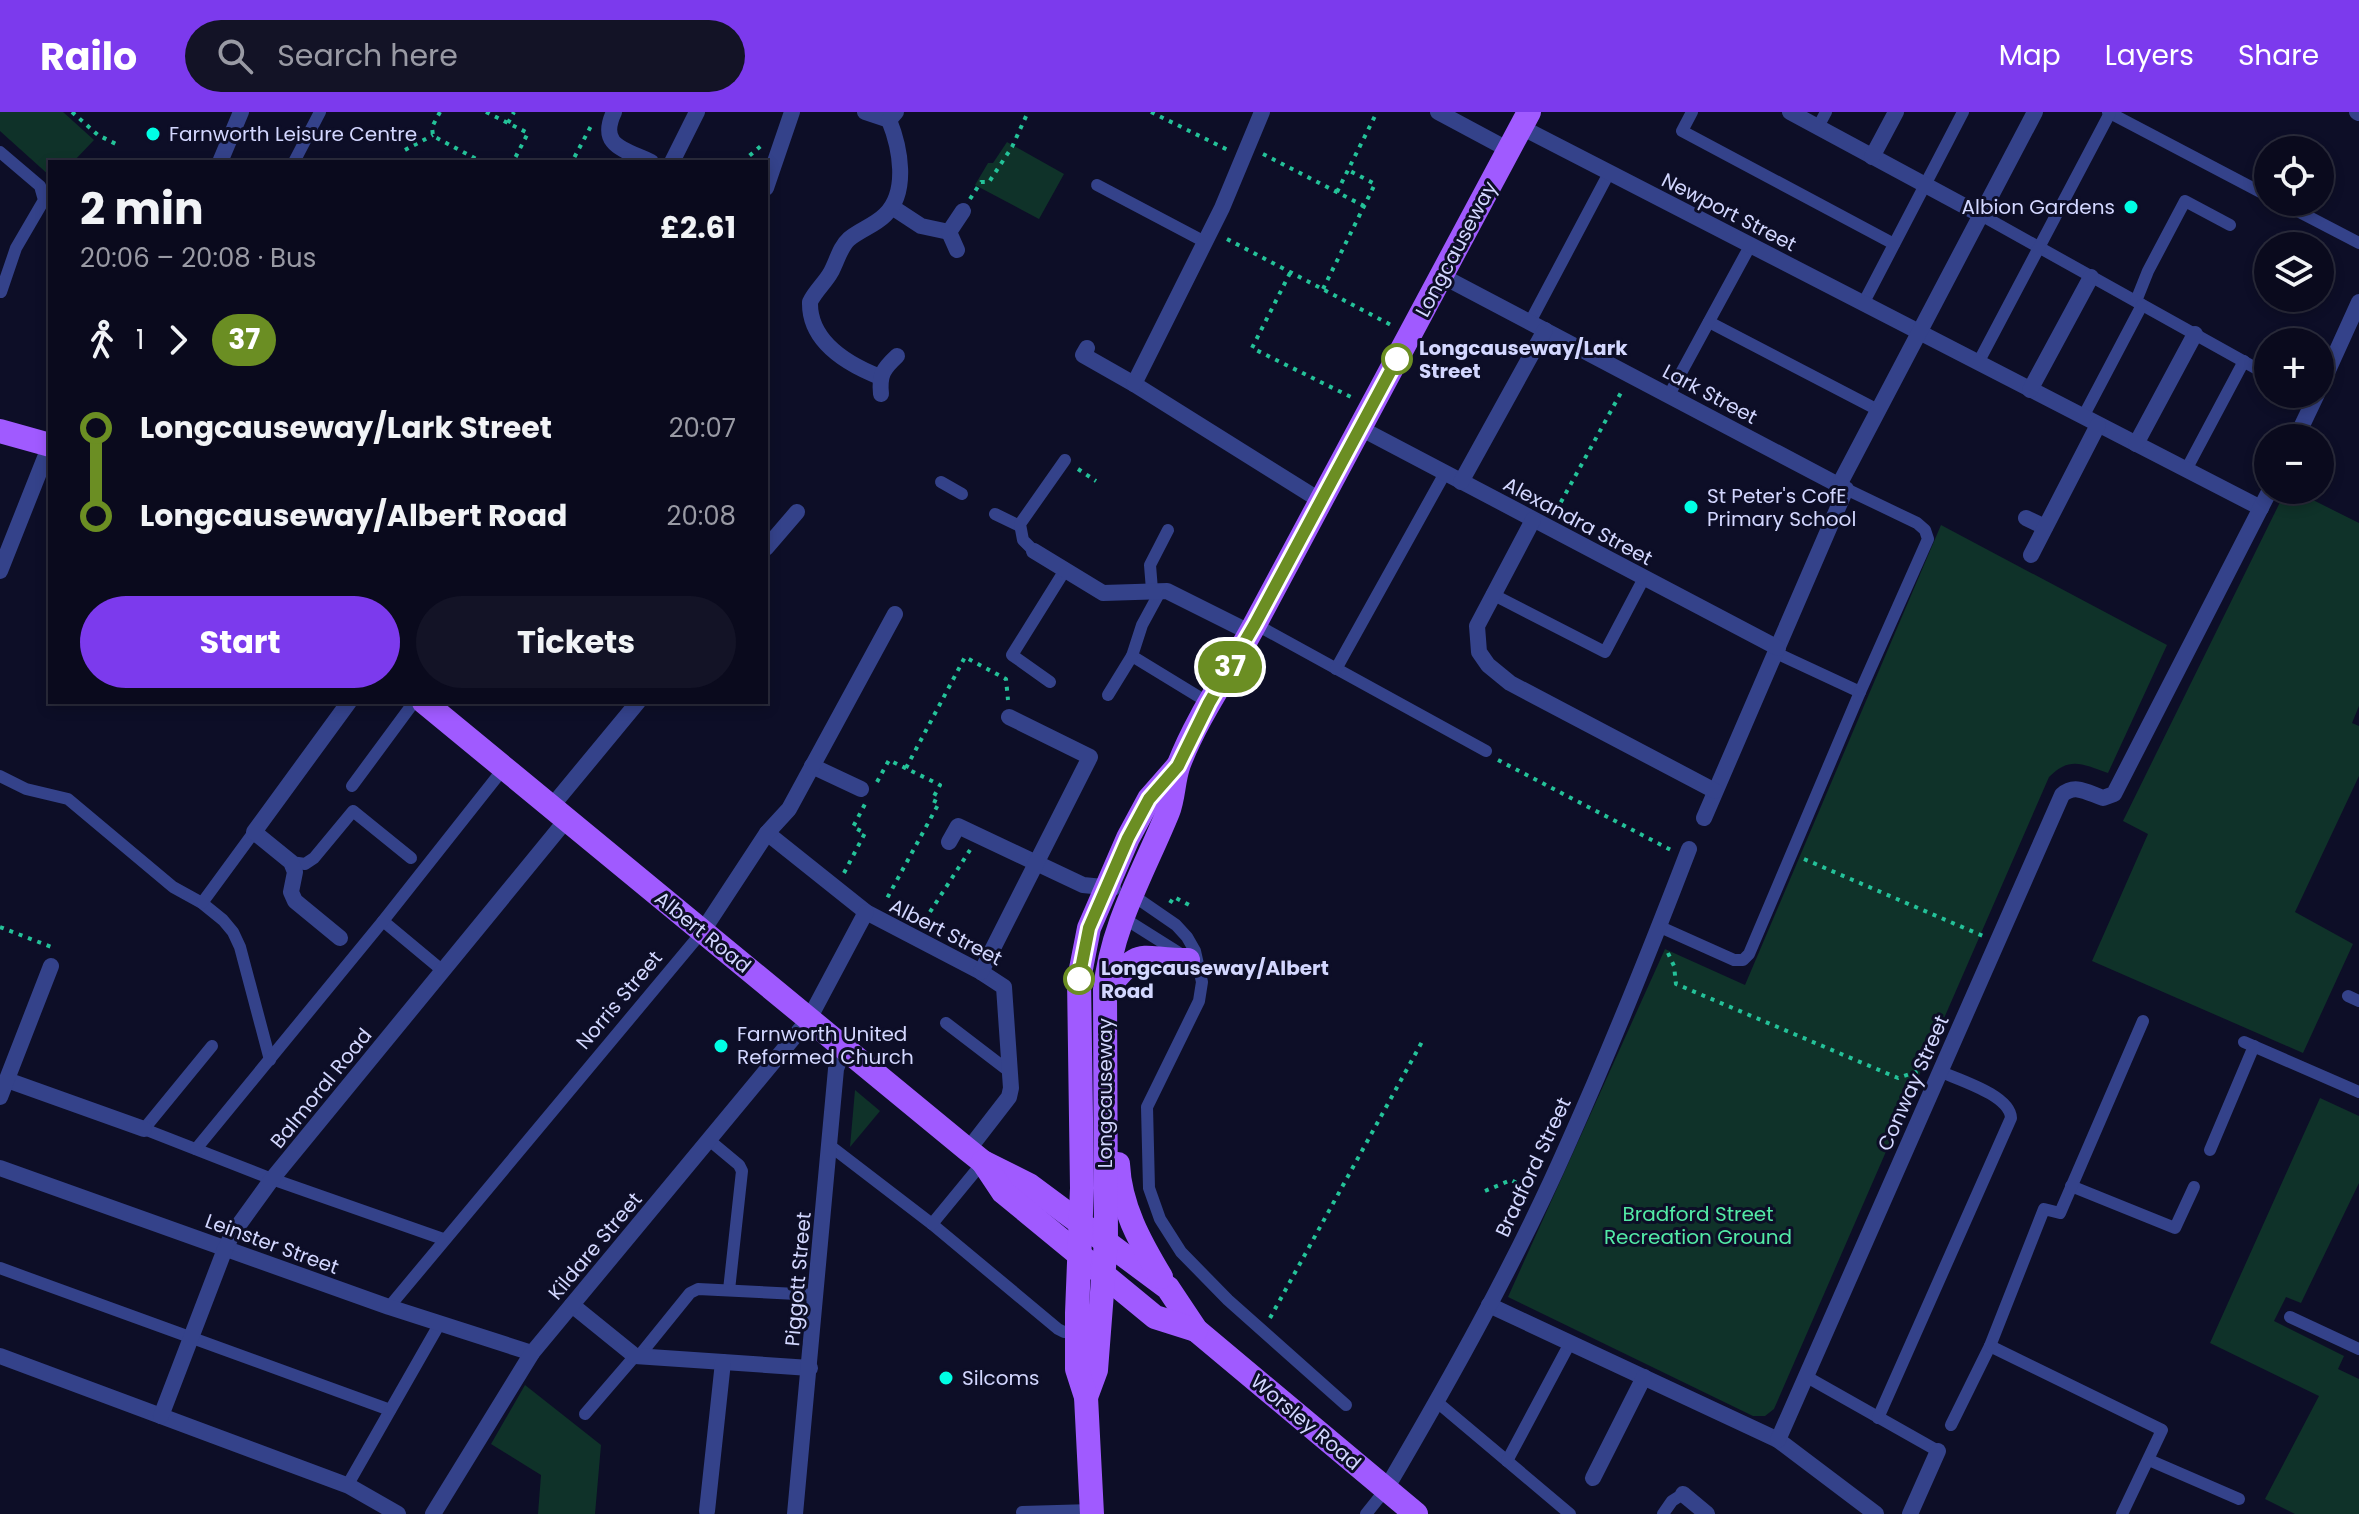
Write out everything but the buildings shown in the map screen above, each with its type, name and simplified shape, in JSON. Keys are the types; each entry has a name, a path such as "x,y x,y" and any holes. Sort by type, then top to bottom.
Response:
{"main road":[{"name":"Longcauseway","path":"1086,1397 1096,1370 1106,1241 1107,965 1127,905 1169,809 1178,766 1209,703 1253,628 1525,120"},
{"path":"0,431 48,444"},
{"name":"Albert Road","path":"426,704 976,1156 1017,1177 1074,1217"},
{"name":"Longcauseway","path":"1086,1397 1077,1369 1079,1255 1074,1217 1082,1188 1079,979 1096,892 1149,799 1178,766"},
{"path":"1105,991 1128,963 1141,956 1194,963"},
{"path":"1082,1188 1092,1165 1096,1123 1105,1087"},
{"path":"1105,1087 1116,1123 1119,1179 1126,1208 1138,1237 1168,1288"},
{"name":"Albert Road","path":"976,1156 1003,1192 1079,1255"},
{"path":"1038,1221 1074,1217"},
{"name":"Worsley Road","path":"1074,1217 1168,1288 1196,1330 1416,1514"},
{"name":"Worsley Road","path":"1079,1255 1155,1317 1196,1330"},
{"path":"1086,1397 1092,1512"}],"street":[{"path":"221,160 241,112"},
{"path":"673,160 697,112"},
{"path":"768,182 792,112"},
{"path":"865,112 893,116 901,159 897,196 884,217 848,240 810,302 813,327 829,346 853,366 880,377"},
{"path":"1134,384 1208,236 1262,112"},
{"path":"1438,112 1509,150"},
{"path":"1790,112 1822,120 1872,157 1981,215"},
{"path":"1872,157 1896,112"},
{"path":"1704,818 1777,650 1842,487 1878,410 2035,112"},
{"path":"610,119 608,136 615,144 647,160"},
{"name":"Newport Street","path":"1525,120 1609,173 2261,508"},
{"path":"892,207 921,226 949,232"},
{"path":"949,232 963,211"},
{"path":"949,232 957,250"},
{"name":"Lark Street","path":"1442,276 1842,487"},
{"path":"2030,390 2091,277"},
{"path":"2334,353 2359,302"},
{"path":"1461,482 1537,326"},
{"path":"2136,444 2195,334"},
{"path":"1087,348 1083,355 1321,501"},
{"path":"881,394 880,377 884,368 897,356"},
{"name":"Alexandra Street","path":"1366,418 1445,473 1777,650"},
{"path":"2031,555 2091,421"},
{"path":"0,571 48,450"},
{"path":"2261,508 2263,504"},
{"name":"Conway Street","path":"1778,1440 2062,795 2068,789 2075,788 2103,798 2114,794 2261,508"},
{"path":"769,538 797,512"},
{"path":"2026,518 2045,527"},
{"path":"1540,523 1492,594 1477,626 1479,652 1498,675 1715,791"},
{"path":"1034,551 1103,593 1167,591 1253,628"},
{"name":"Norris Street","path":"702,932 767,833 789,809 895,614"},
{"path":"340,938 295,901 291,892 295,872 291,862 254,832 348,704"},
{"name":"Balmoral Road","path":"161,1416 233,1233 272,1179 443,971 637,704"},
{"path":"981,972 1090,757 1009,717"},
{"path":"812,766 869,789"},
{"path":"949,842 958,826 1127,905"},
{"name":"Albert Street","path":"767,833 871,915 981,972 1000,983 1006,992 1009,1097 976,1156"},
{"name":"Bradford Street","path":"1386,1489 1489,1305 1567,1147 1687,853"},
{"path":"1096,892 1127,905"},
{"name":"Kildare Street","path":"433,1514 532,1353 809,1019 871,915"},
{"path":"0,1097 51,966"},
{"name":"Piggott Street","path":"795,1514 836,1069 844,1048"},
{"path":"7,1080 144,1129"},
{"name":"Leinster Street","path":"0,1168 389,1307 532,1353"},
{"path":"572,1305 637,1356 810,1368"},
{"path":"1489,1305 1778,1440 1876,1514"},
{"path":"0,1356 347,1486 398,1514"},
{"path":"707,1511 723,1362"},
{"path":"1593,1478 1644,1377"},
{"path":"697,1440 715,1441"},
{"path":"1910,1514 1938,1451"},
{"path":"1683,1494 1707,1514"}],"lane":[{"path":"295,160 320,112"},
{"path":"1692,112 1682,131 1894,244"},
{"path":"1863,304 1963,112"},
{"path":"1978,363 2109,113 2254,189"},
{"path":"0,152 40,186 44,200 16,248 1,292"},
{"path":"1537,326 1609,173"},
{"path":"1097,185 1208,236"},
{"path":"2091,421 2139,303 2148,271 2185,201 2230,225"},
{"path":"1981,215 2254,367"},
{"path":"2307,216 2359,243"},
{"path":"1669,395 1750,246"},
{"path":"1709,322 1878,410"},
{"path":"2186,470 2244,361"},
{"path":"1034,551 1023,540 1020,526 1065,460"},
{"path":"1336,669 1445,473"},
{"path":"941,482 962,494"},
{"name":"Lark Street","path":"1842,487 1917,523 1925,530 1928,539 1860,692"},
{"path":"995,514 1020,526"},
{"path":"1108,695 1132,656 1157,590 1150,565 1168,530"},
{"path":"1050,682 1012,655 1065,570"},
{"path":"1492,594 1605,652 1644,578"},
{"path":"1253,628 1336,669 1486,751"},
{"path":"1656,932 1734,960 1743,960 1749,954 1792,854 1860,692 1777,650"},
{"path":"1132,656 1209,703"},
{"path":"352,786 413,704"},
{"path":"196,1149 504,768"},
{"path":"0,776 26,789 68,799 173,887 202,903 223,920 233,932 270,1060"},
{"path":"291,862 305,864 314,858 353,811 411,858"},
{"path":"202,903 254,832"},
{"path":"1127,905 1194,963"},
{"path":"1127,905 1176,925 1187,937 1202,982 1199,1001 1147,1107 1149,1188 1160,1219 1181,1252 1228,1300 1346,1405"},
{"path":"383,921 443,971"},
{"name":"Norris Street","path":"389,1307 702,932"},
{"path":"1951,1425 1990,1346 2044,1209 2060,1213 2143,1021"},
{"path":"946,1023 1010,1072"},
{"path":"2210,1150 2249,1044 2359,1092"},
{"path":"212,1046 144,1129 272,1179 443,1239"},
{"path":"1878,1418 2011,1118 2010,1111 2001,1100 1939,1071"},
{"path":"709,1140 742,1171 729,1290"},
{"path":"829,1145 932,1224 1058,1329 1077,1331"},
{"path":"932,1224 976,1156"},
{"path":"2071,1186 2175,1228 2194,1187"},
{"path":"0,1268 390,1410"},
{"path":"585,1414 690,1293 698,1289 817,1295"},
{"path":"2290,1317 2359,1349"},
{"path":"347,1486 440,1323"},
{"path":"1507,1461 1570,1343"},
{"path":"1990,1346 2162,1430 2122,1514"},
{"path":"1807,1377 1938,1451"},
{"path":"1437,1402 1570,1514"},
{"path":"2149,1460 2239,1499"},
{"path":"1366,1514 1386,1489"},
{"path":"1663,1514 1672,1501 1683,1494"},
{"path":"1022,1512 1092,1512"}],"path":[{"path":"72,112 98,135 116,144"},
{"path":"440,112 432,127 433,135 478,160"},
{"path":"486,112 528,133 514,160"},
{"path":"508,123 514,112"},
{"path":"963,211 978,185 989,182 1012,147 1028,112"},
{"path":"1151,112 1364,206"},
{"path":"1337,192 1377,112"},
{"path":"570,160 574,158 594,120 610,119"},
{"path":"405,150 433,135"},
{"path":"1323,289 1375,184 1348,170"},
{"path":"1208,236 1290,272 1410,334"},
{"path":"1290,272 1252,348 1366,418"},
{"path":"1540,523 1631,375"},
{"path":"1065,460 1096,481"},
{"path":"906,768 965,657 1006,679 1009,717"},
{"path":"1486,751 1687,853"},
{"path":"836,888 865,833 853,827 869,789 889,760 940,785 932,800 939,803 871,915"},
{"path":"930,912 979,837"},
{"path":"1792,854 1996,942"},
{"path":"1170,903 1174,897 1193,907"},
{"path":"0,927 58,949 51,966"},
{"path":"1656,932 1670,956 1676,984 1898,1078 1931,1067 1939,1071"},
{"path":"1265,1333 1270,1318 1423,1040"},
{"path":"1485,1191 1511,1180 1543,1196"}],"green space":[{"path":"0,112 63,112 94,140 75,160 48,160 48,174 0,131"},
{"path":"1007,142 1064,174 1039,219 975,185 988,163 993,163"},
{"path":"2279,504 2321,504 2359,523 2359,706 2352,723 2359,726 2359,776 2295,912 2353,944 2303,1053 2092,961 2148,834 2123,821"},
{"name":"Bradford Street Recreation Ground","path":"1941,525 2167,645 2108,773 2070,764 2049,777 1774,1409 1765,1416 1753,1416 1508,1297 1665,949 1745,985"},
{"path":"855,1090 880,1111 850,1147"},
{"path":"2320,1098 2359,1116 2359,1183 2301,1303 2286,1297 2274,1321 2344,1356 2338,1369 2359,1379 2359,1514 2295,1514 2265,1499 2319,1396 2210,1343"},
{"path":"525,1385 601,1445 595,1514 538,1514 541,1475 491,1444"}],"bus line":[{"name":"37","path":"1079,979 1089,928 1128,838 1149,799 1178,766 1209,703 1255,624 1397,359"}],"place":[{"name":"Farnworth Leisure Centre","path":"153,134"},
{"name":"Albion Gardens","path":"2131,207"},
{"name":"Longcauseway/Lark Street","path":"1397,359"},
{"name":"St Peter's CofE Primary School","path":"1691,507"},
{"name":"Longcauseway/Albert Road","path":"1079,979"},
{"name":"Farnworth United Reformed Church","path":"721,1046"},
{"name":"Silcoms","path":"946,1378"}]}
